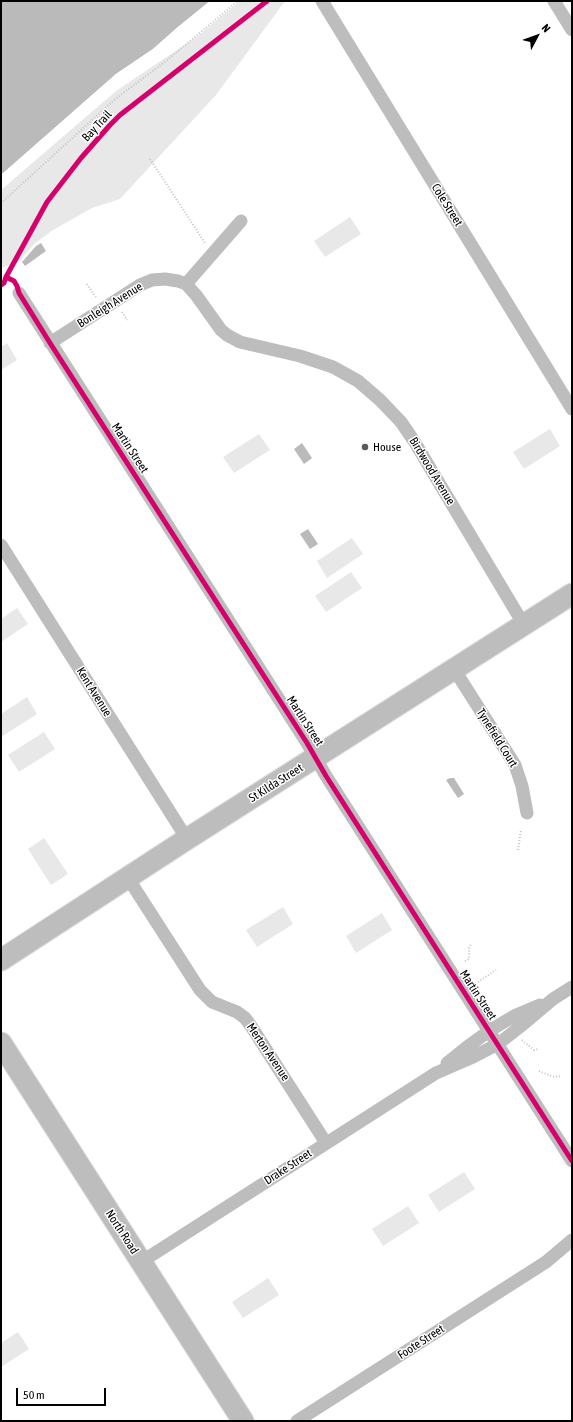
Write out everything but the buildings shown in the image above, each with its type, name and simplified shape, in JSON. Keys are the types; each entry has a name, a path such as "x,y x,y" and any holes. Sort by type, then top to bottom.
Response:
{"main road":[{"name":"St Kilda Street","path":"1,960 187,839 572,594"},
{"name":"North Road","path":"1,1043 243,1421"}],"street":[{"name":"Cole Street","path":"322,1 572,409"},
{"path":"554,1 572,30"},
{"path":"186,284 241,221"},
{"name":"Bonleigh Avenue","path":"50,343 140,285 152,280 165,279 186,284"},
{"name":"Birdwood Avenue","path":"186,284 201,301 221,330 227,335 240,342 300,356 333,367 358,381 380,400 401,422 414,441 524,625"},
{"name":"Martin Street","path":"19,293 572,1161"},
{"name":"Kent Avenue","path":"1,545 187,839"},
{"name":"Tynefield Court","path":"454,669 515,765 522,786 527,813"},
{"name":"Merton Avenue","path":"128,878 200,990 212,1002 237,1012 245,1018 251,1026 326,1143"},
{"name":"Drake Street","path":"436,1073 498,1044 553,999 572,987"},
{"name":"Drake Street","path":"142,1262 436,1073 489,1031 514,1016 553,999"},
{"name":"Foote Street","path":"546,1262 572,1240"},
{"name":"Foote Street","path":"296,1421 546,1262 572,1250"}],"path":[{"path":"1,203 114,100 166,61 238,1"},
{"path":"150,159 212,254"},
{"path":"1,280 10,270"},
{"path":"1,285 4,283 4,275"},
{"path":"87,284 103,308"},
{"path":"518,850 521,830"},
{"path":"465,961 469,959 469,948 471,944"},
{"path":"478,982 496,970"},
{"path":"522,1039 534,1050 539,1049"},
{"path":"539,1071 554,1077 561,1076"}],"shaded area":[{"path":"1,1 210,1 153,49 116,74 1,175"},
{"path":"240,1 285,1 216,95 120,199 92,208 53,230 34,244 19,262 1,268 1,190 116,91 198,36"},
{"path":"350,217 361,234 325,257 314,241"},
{"path":"41,243 46,251 25,266 22,262 36,246"},
{"path":"7,343 17,360 1,370 1,347"},
{"path":"550,429 560,446 524,469 513,452"},
{"path":"259,434 270,450 234,473 223,457"},
{"path":"302,443 312,458 304,464 294,449"},
{"path":"308,529 318,544 310,549 300,534"},
{"path":"352,538 363,554 327,578 317,561"},
{"path":"351,572 362,588 326,612 315,596"},
{"path":"17,608 28,624 1,642 1,619"},
{"path":"27,697 37,714 1,737 1,714"},
{"path":"44,732 55,749 19,772 8,755"},
{"path":"454,778 464,794 458,798 446,780"},
{"path":"44,838 68,874 51,885 28,849"},
{"path":"283,907 293,924 257,947 246,930"},
{"path":"382,913 392,930 356,953 346,936"},
{"path":"464,1172 475,1189 439,1212 428,1195"},
{"path":"408,1206 419,1223 383,1246 372,1229"},
{"path":"268,1278 279,1295 243,1318 232,1302"},
{"path":"18,1332 29,1349 1,1367 1,1343"}],"pier":[{"path":"210,1 212,1 155,51 117,76 1,177 1,175 116,74 153,49"}],"cycle path":[{"name":"Bay Trail","path":"1,285 4,283 47,202 81,158 110,125 120,115 267,1"},
{"path":"6,277 14,281 19,293 50,343 307,743 326,776 572,1161"}],"place":[{"name":"House","path":"365,447"}]}
